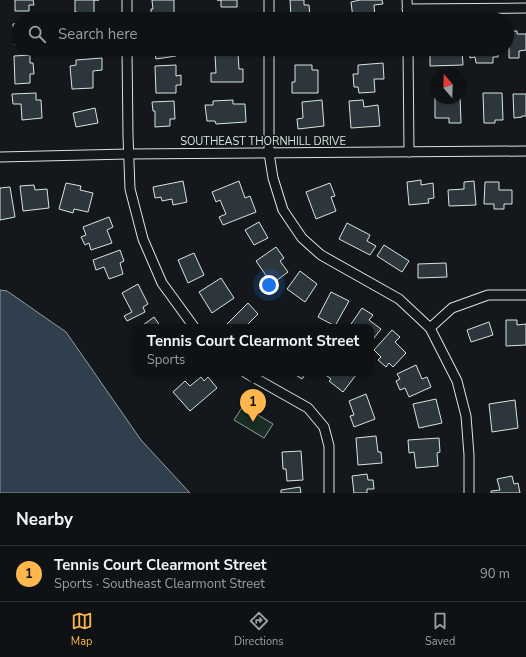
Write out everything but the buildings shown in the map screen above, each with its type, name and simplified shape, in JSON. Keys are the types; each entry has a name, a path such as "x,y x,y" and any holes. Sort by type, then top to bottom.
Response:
{"street":[{"path":"127,0 127,12"},
{"path":"268,0 269,12"},
{"path":"407,4 526,8"},
{"path":"127,56 128,154 130,189 142,239 162,283 192,324"},
{"path":"269,56 269,153 273,178 283,210 302,238 321,255 399,299 430,328 457,381 466,416 469,455 469,493"},
{"path":"408,56 409,152"},
{"name":"SOUTHEAST THORNHILL DRIVE","path":"0,157 128,154 526,151"},
{"path":"430,328 452,308 488,295 526,295"},
{"path":"251,376 308,408 324,427 328,446 329,493"}],"green space":[{"path":"243,406 273,424 264,438 234,420"}],"water":[{"path":"0,290 7,291 66,332 141,440 190,493 0,493"}],"place":[{"name":"Tennis Court Clearmont Street","path":"253,422"}]}
